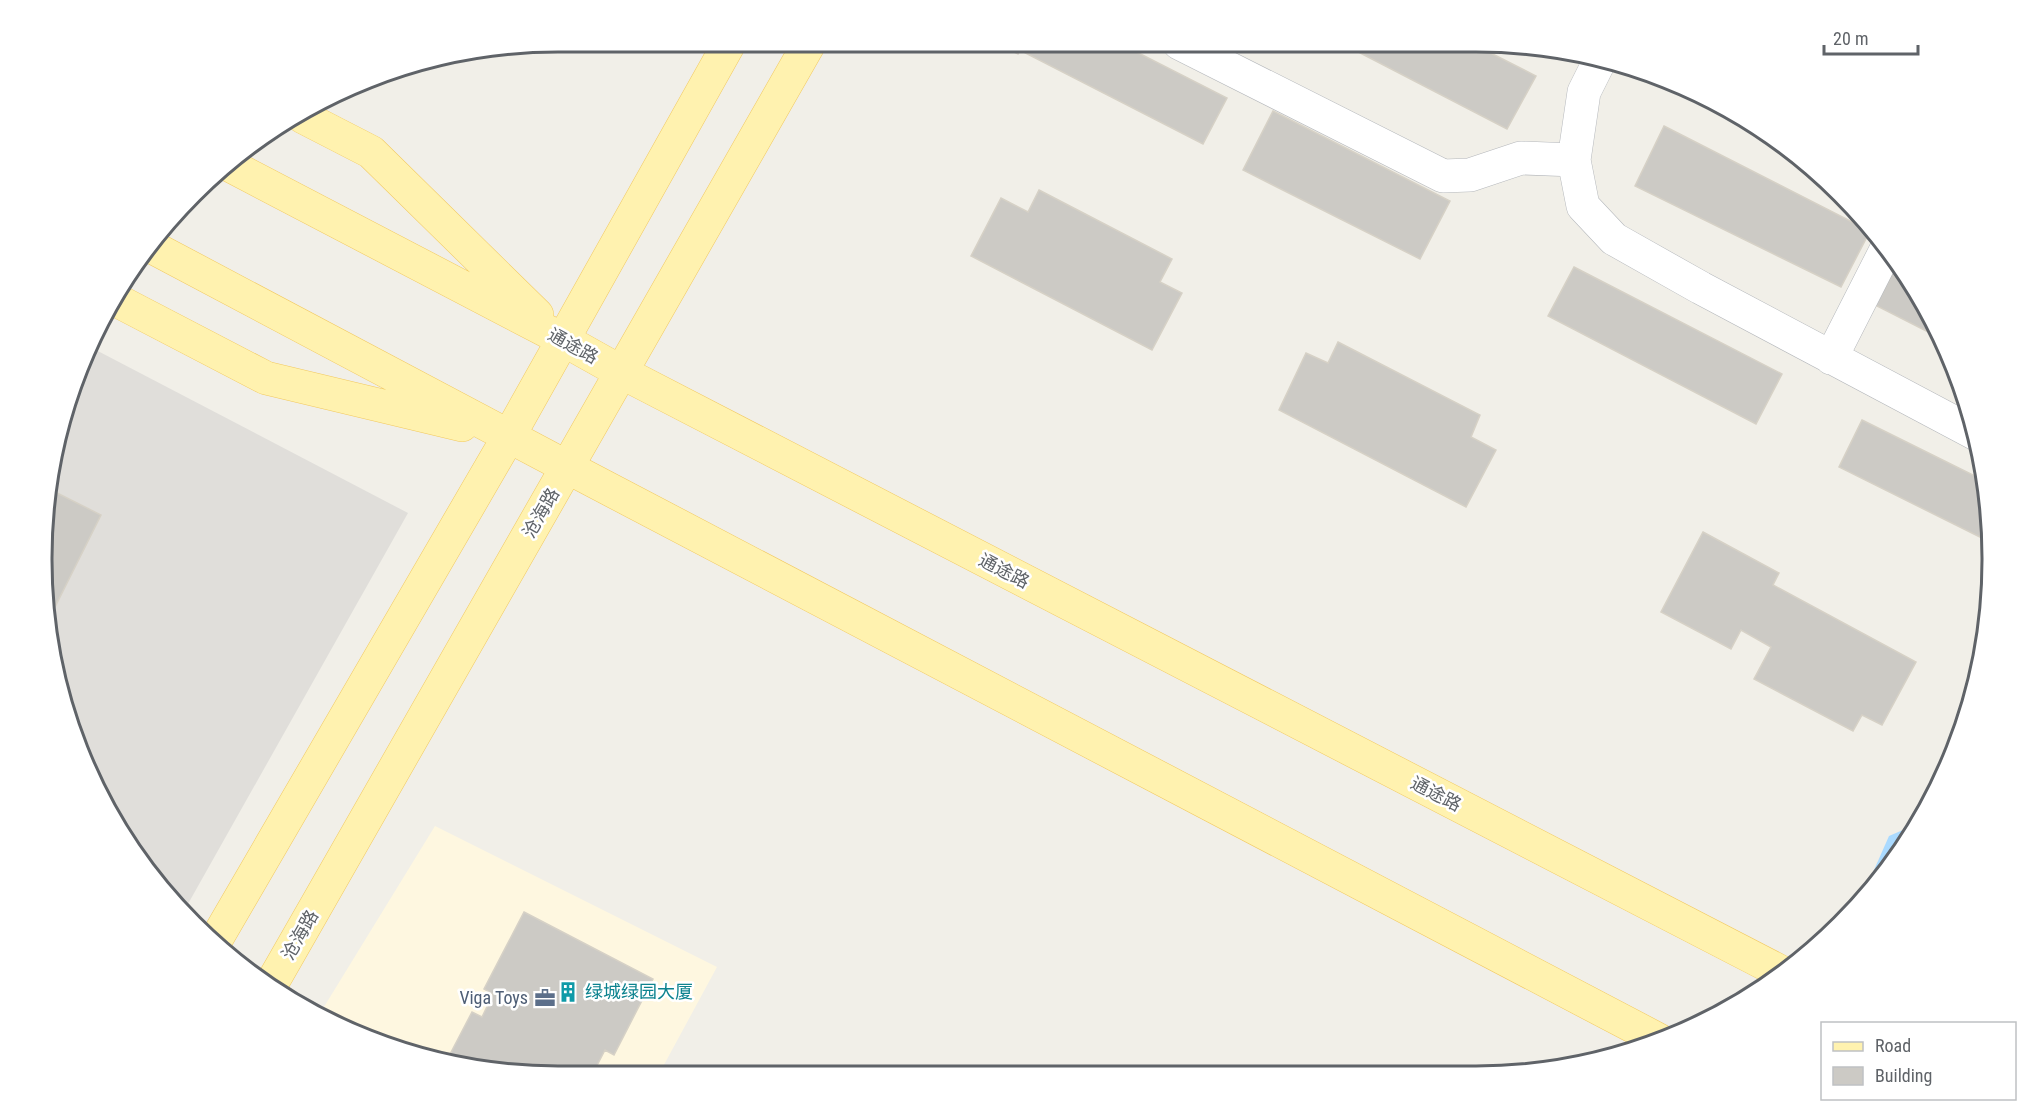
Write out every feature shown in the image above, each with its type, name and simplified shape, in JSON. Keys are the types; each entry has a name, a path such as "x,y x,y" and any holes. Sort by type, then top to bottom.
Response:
{"main road":[{"path":"219,934 509,436 724,52"},
{"name":"沧海路","path":"275,978 804,52"},
{"path":"307,119 371,152 562,339"},
{"name":"通途路","path":"236,169 621,372 1773,968"},
{"path":"158,250 1649,1035"},
{"path":"122,303 266,378 509,436"}],"street":[{"path":"1197,52 1443,176 1470,175 1521,158 1574,160"},
{"path":"1596,68 1584,92 1574,160 1583,206 1614,239 1701,288 1964,428"},
{"path":"1831,358 1882,258"}],"shaded area":[{"path":"98,351 408,513 188,904 157,867 138,840 105,783 79,722 62,658 52,559 57,493 62,460 79,396"},
{"path":"435,826 717,967 663,1066 559,1066 460,1056 396,1039 324,1007"}],"water":[{"path":"1902,830 1873,872 1889,836"}],"building":[{"path":"1024,52 1137,52 1227,98 1203,144"},
{"path":"1358,52 1491,53 1536,76 1507,129"},
{"path":"1273,111 1450,201 1420,259 1243,170"},
{"path":"1664,126 1854,223 1866,238 1841,287 1635,186"},
{"path":"1039,190 1172,259 1160,282 1182,293 1152,350 971,256 1001,198 1028,212"},
{"path":"1574,267 1782,374 1756,424 1548,316"},
{"path":"1890,270 1927,331 1873,304"},
{"path":"1338,342 1480,415 1471,437 1496,450 1466,507 1279,410 1306,353 1328,363"},
{"path":"1862,420 1974,476 1981,537 1839,467"},
{"path":"57,493 101,515 55,606 52,559"},
{"path":"1703,532 1779,573 1773,585 1916,662 1882,725 1862,715 1853,731 1754,679 1771,647 1741,630 1731,649 1661,612"},
{"name":"绿城绿园大厦","path":"524,912 653,979 614,1055 605,1050 597,1066 526,1064 450,1054 472,1012 482,1017 493,994 484,989"}],"place":[{"name":"绿城绿园大厦","path":"568,992"},
{"name":"Viga Toys","path":"545,998"}]}
